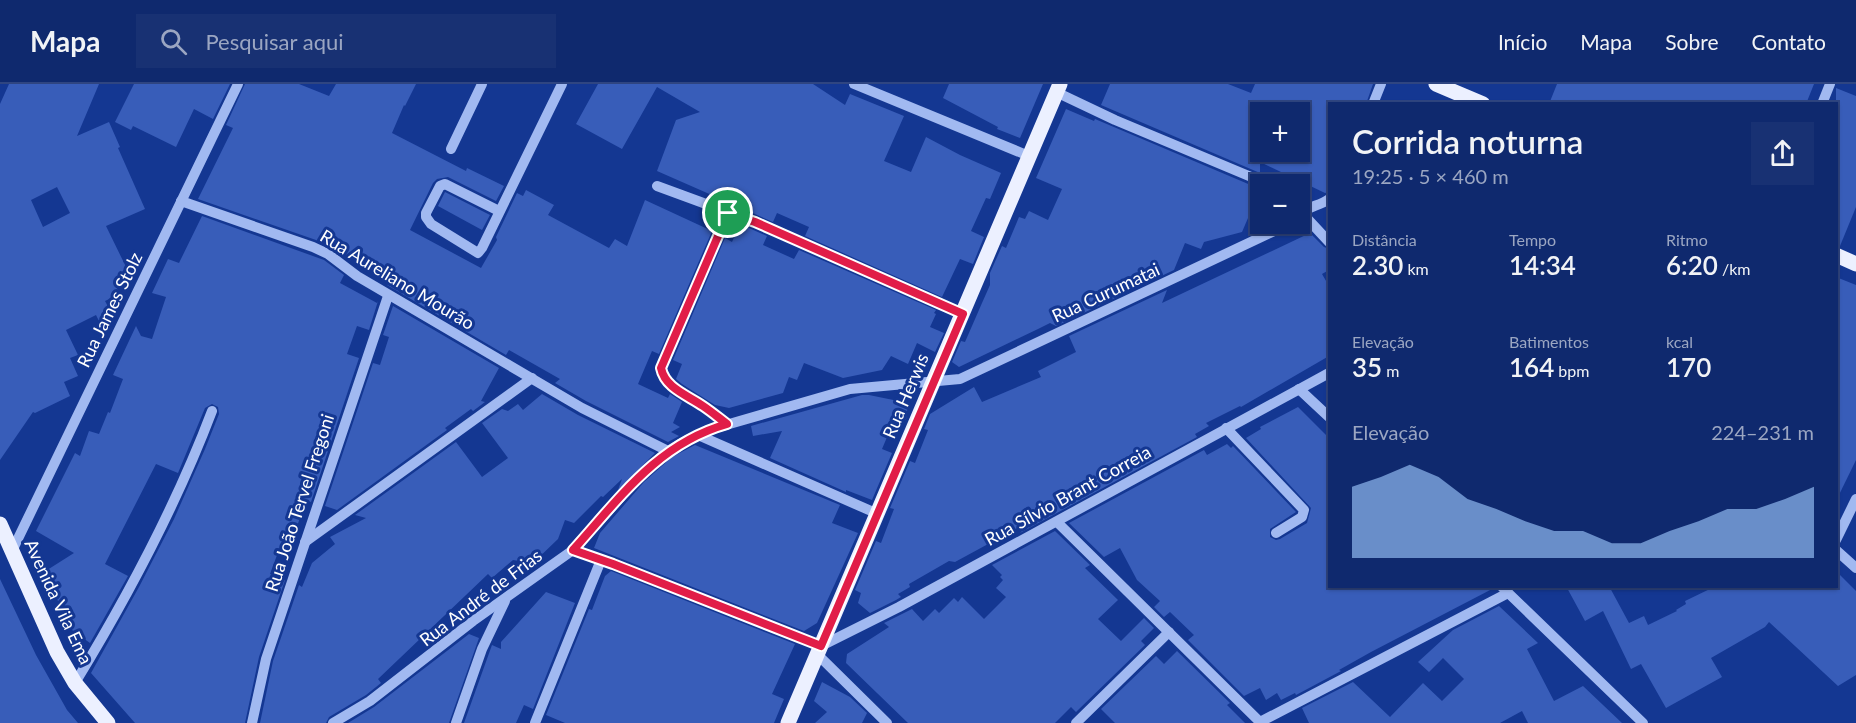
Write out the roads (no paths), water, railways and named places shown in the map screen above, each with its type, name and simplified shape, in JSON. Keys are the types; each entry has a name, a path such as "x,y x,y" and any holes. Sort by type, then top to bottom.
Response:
{"main road":[{"path":"1436,84 1478,102"},
{"name":"Rua Herwis","path":"788,723 1058,88"},
{"path":"1838,256 1856,264"},
{"name":"Avenida Vila Ema","path":"0,524 57,652 75,683 108,723"}],"street":[{"name":"Rua James Stolz","path":"12,551 238,84"},
{"path":"451,149 482,84"},
{"path":"499,212 445,184 440,186 426,217 431,224 478,253 482,248 562,84"},
{"path":"854,84 1029,156"},
{"path":"1374,102 1381,84"},
{"path":"1823,102 1830,84"},
{"path":"1058,88 1115,120 1250,176"},
{"path":"657,186 755,222 963,314"},
{"path":"1310,207 1328,200"},
{"name":"Rua Aureliano Mourão","path":"181,201 313,246 388,296 598,416 668,451"},
{"path":"727,424 671,386 661,368 728,213"},
{"path":"1310,220 1328,241"},
{"name":"Rua Curumatai","path":"934,380 960,379 1268,234"},
{"name":"Rua João Tervel Fregoni","path":"252,723 266,659 388,296"},
{"name":"Rua Sílvio Brant Correia","path":"819,650 1328,374"},
{"path":"304,542 532,378"},
{"name":"Rua André de Frias","path":"333,723 370,702 473,621 573,550 639,477 668,451 698,435 727,424 850,389 934,380"},
{"path":"1299,389 1328,416"},
{"path":"75,683 104,636 162,526 187,474 212,411"},
{"path":"1226,428 1304,510 1302,517 1276,533"},
{"path":"698,435 878,514"},
{"path":"1838,536 1856,499"},
{"path":"1057,522 1260,722 1505,590 1643,723"},
{"path":"573,550 819,650 887,723"},
{"path":"1838,552 1856,568"},
{"path":"535,723 601,560"},
{"path":"456,723 482,649 505,600"},
{"path":"1076,723 1169,632"}]}
